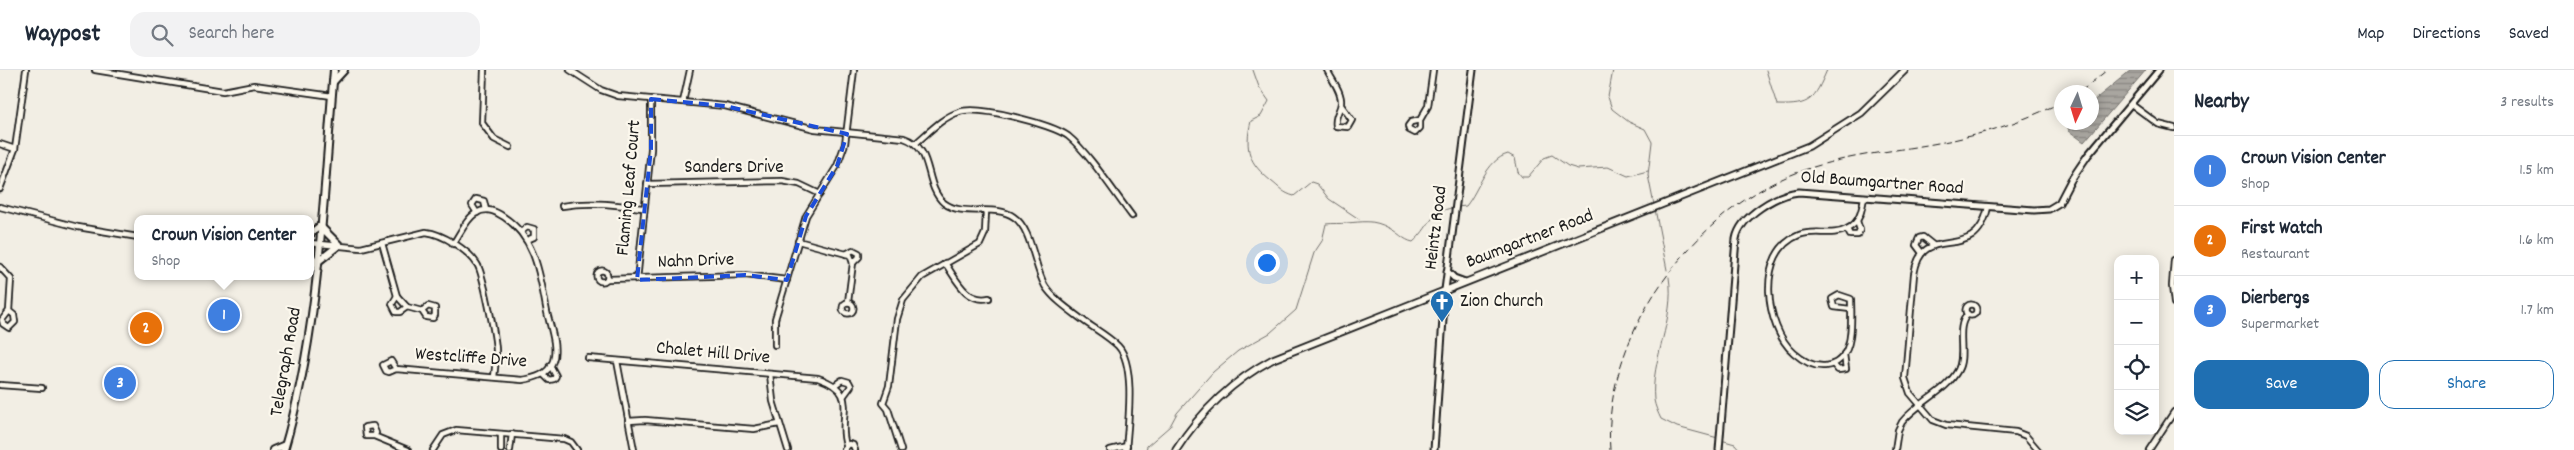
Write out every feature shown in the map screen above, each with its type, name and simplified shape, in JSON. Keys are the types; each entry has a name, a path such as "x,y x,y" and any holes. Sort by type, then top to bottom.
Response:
{"main road":[{"name":"Telegraph Road","path":"285,448 304,368 320,226 334,70"},
{"path":"333,82 344,70"},
{"name":"Baumgartner Road","path":"1176,450 1207,408 1231,386 1263,364 1299,347 1662,205 1780,158 1822,139 1860,113 1905,70"},
{"path":"314,231 320,226 339,245 316,263 314,260"},
{"path":"273,450 285,448"}],"street":[{"path":"0,189 15,149 26,70"},
{"path":"95,70 223,92 254,85 332,96"},
{"path":"484,70 482,123 494,138 510,147"},
{"path":"570,70 609,94 732,107 815,129 847,134 904,138 916,143 924,154 936,191 942,200 958,209 1007,213 1018,220 1049,292 1121,350 1128,372 1126,448 1110,450"},
{"path":"683,102 690,70"},
{"path":"774,345 775,319 806,216 837,166 847,134 854,70"},
{"path":"1327,70 1337,88 1341,105 1352,120 1348,127 1336,126 1334,118 1341,105"},
{"path":"1420,120 1428,106 1433,70"},
{"name":"Heintz Road","path":"1434,450 1446,290 1473,70"},
{"name":"Old Baumgartner Road","path":"1719,449 1736,240 1741,226 1768,205 1788,194 1806,192 2042,210 2059,203 2079,167 2159,70"},
{"name":"Flaming Leaf Court","path":"637,280 651,149 651,99"},
{"path":"2131,104 2158,124 2174,128"},
{"path":"916,143 952,114 970,109 987,111 1051,128 1075,143 1132,216"},
{"path":"0,144 15,149"},
{"name":"Sanders Drive","path":"647,184 782,181 799,184 820,194"},
{"path":"1850,309 1834,307 1832,299 1839,295 1849,297 1850,309 1849,344 1844,354 1833,364 1820,366 1812,364 1789,349 1781,340 1772,319 1769,296 1774,262 1785,244 1793,238 1807,233 1837,233 1847,230 1857,221 1864,197"},
{"name":"Westcliffe Drive","path":"396,369 522,380 543,374 553,360 553,340 537,262 527,240 521,232 494,211 486,210 484,201 476,199 472,205 477,213 470,219 453,244"},
{"path":"562,206 581,202 644,208"},
{"path":"0,207 78,228 134,236"},
{"path":"1988,207 1980,228 1970,238 1933,245 1922,253 1918,259 1914,274 1905,378 1907,387 1928,418 1941,424 2016,432 2026,436 2038,450"},
{"path":"477,213 486,210"},
{"path":"901,450 888,409 883,402 889,386 897,319 903,300 922,277 980,244 985,233 986,211"},
{"path":"1847,230 1850,234 1858,235 1860,230 1857,221"},
{"name":"Westcliffe Drive","path":"521,232 527,227 534,229 534,237 527,240"},
{"path":"314,243 360,248 426,232 434,233 472,258 482,275 496,349 494,377"},
{"path":"1922,253 1916,245 1919,238 1924,238 1933,245"},
{"path":"798,241 850,255 853,263 848,302"},
{"path":"382,243 397,296 407,307 422,311"},
{"path":"846,254 853,250 859,253 859,257 853,263"},
{"path":"2174,260 2172,286 2174,303"},
{"path":"945,263 969,296 978,300 989,298"},
{"path":"0,267 11,279 9,311"},
{"path":"1448,271 1454,278 1465,282"},
{"name":"Nahn Drive","path":"607,279 637,280 745,275 787,280"},
{"path":"397,296 392,304 396,312 400,312 407,307"},
{"path":"1895,450 1898,430 1902,422 1952,379 1959,369 1962,324 1968,314"},
{"path":"1833,364 1838,370 1846,368 1844,354"},
{"name":"Chalet Hill Drive","path":"588,358 818,378 835,385 843,397 846,407 845,448"},
{"path":"617,361 634,450"},
{"name":"Westcliffe Drive","path":"543,374 550,380 554,379 556,376 555,370 550,365"},
{"path":"770,374 779,424 788,450"},
{"name":"Chalet Hill Drive","path":"835,385 842,380 849,382 851,386 843,397"},
{"path":"0,385 42,388"},
{"path":"2148,450 2174,412"},
{"path":"628,421 645,420 754,429 779,424"},
{"path":"433,450 443,435 451,431 564,439 572,442 577,450"},
{"path":"501,434 501,450"},
{"path":"510,450 512,434"},
{"path":"374,436 408,450"},
{"path":"845,448 853,445 855,450"}],"highlighted area":[{"path":"651,99 725,106 847,134 837,166 806,216 787,280 745,275 637,280 651,149"}],"shaded area":[{"path":"2131,70 2146,70 2099,125 2099,96"},
{"path":"2069,130 2094,130 2084,142"}],"waterway":[{"path":"1253,70 1259,87 1269,101 1261,116 1251,121 1248,148 1253,162 1287,193 1294,196 1311,182 1317,184 1329,199 1359,219"},
{"path":"1613,70 1608,97 1612,109 1629,122 1645,129 1652,142 1648,175 1654,205"},
{"path":"1766,70 1777,105 1797,104 1810,99 1827,70"},
{"path":"1457,207 1466,206 1488,169 1500,157 1508,154 1515,158 1518,172 1522,177 1528,177 1544,158 1552,155 1568,166 1578,169 1608,167 1628,176 1648,171"},
{"path":"1146,450 1147,446 1170,426 1177,413 1213,372 1238,351 1270,333 1296,310 1314,253 1322,241 1326,224 1373,222 1383,225 1406,240 1413,242 1434,216 1439,212 1453,208"},
{"path":"1655,209 1667,270"},
{"path":"1669,277 1669,308 1656,370 1654,385 1655,405 1661,419 1677,427 1718,438"},
{"path":"1721,440 1735,444 1740,450"}],"railway":[{"path":"2089,85 2107,70"},
{"path":"1610,450 1611,410 1614,390 1626,351 1643,313 1666,276 1681,258 1697,240 1733,208 1753,194 1774,183 1817,166 1838,160 1945,142 1979,134 2054,106"}],"place":[{"name":"Crown Vision Center","path":"224,315"},
{"name":"Zion Church","path":"1442,323"},
{"name":"First Watch","path":"146,328"},
{"name":"Dierbergs","path":"120,383"}]}
